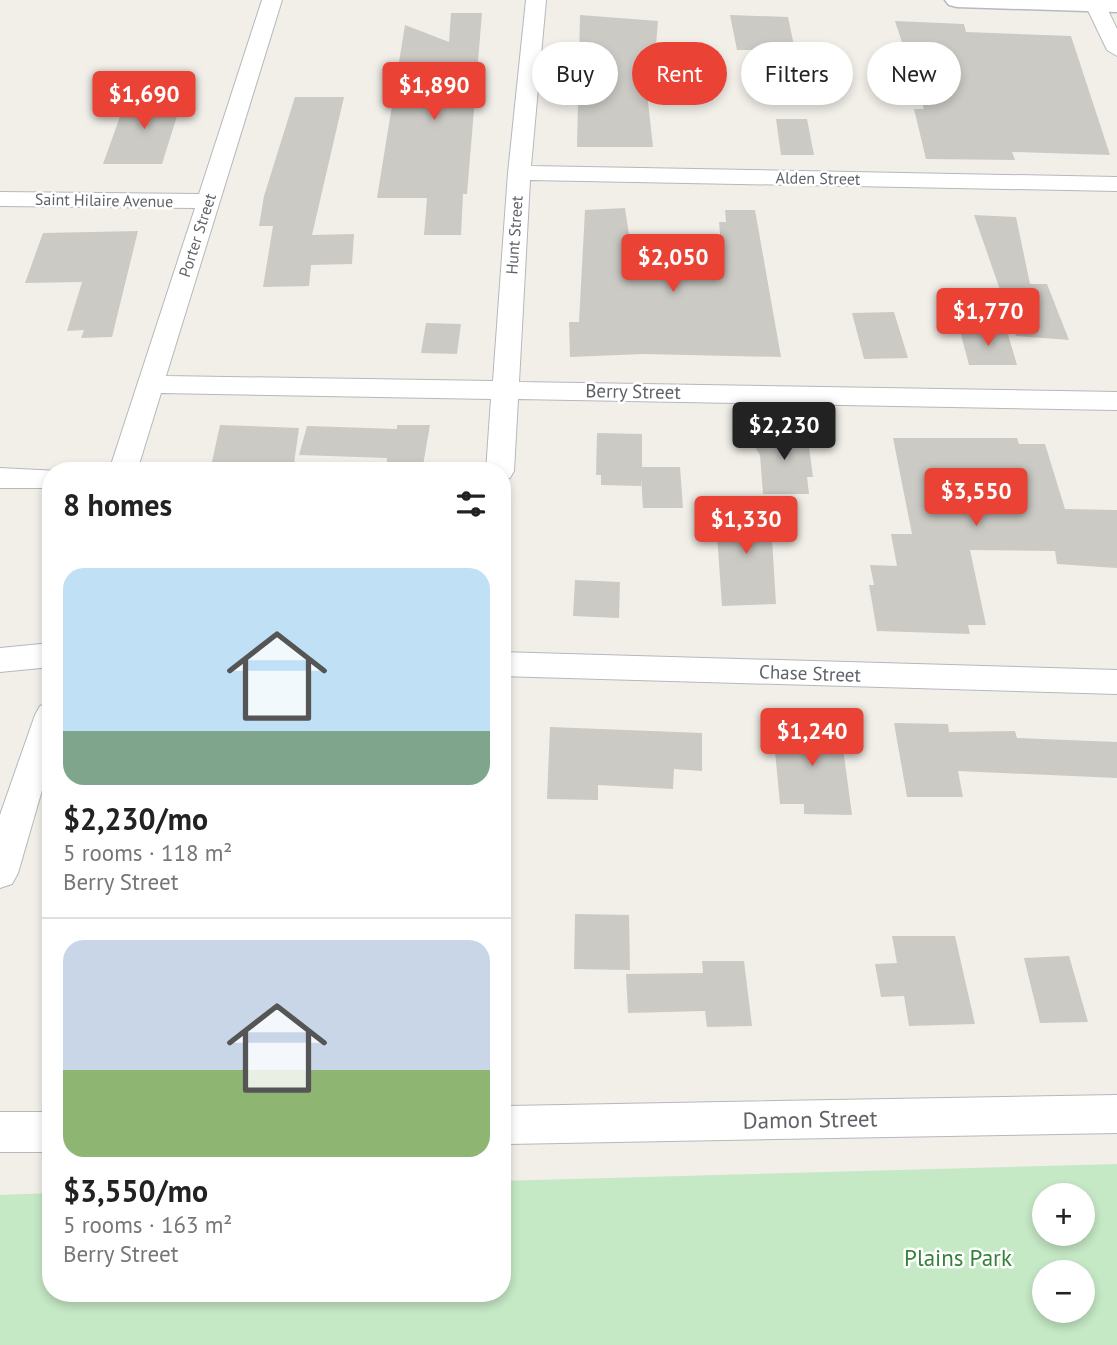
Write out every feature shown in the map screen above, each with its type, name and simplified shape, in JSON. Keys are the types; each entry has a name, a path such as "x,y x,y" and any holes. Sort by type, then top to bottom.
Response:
{"main road":[{"path":"957,0 1102,3"}],"street":[{"name":"Porter Street","path":"126,462 272,0"},
{"name":"Hunt Street","path":"500,462 519,173 536,0"},
{"path":"1102,3 1117,50"},
{"name":"Alden Street","path":"519,173 1117,184"},
{"name":"Saint Hilaire Avenue","path":"0,200 207,201"},
{"name":"Berry Street","path":"149,384 504,388 1117,401"},
{"path":"0,478 42,478"},
{"path":"0,660 42,656"},
{"name":"Chase Street","path":"511,664 1117,682"},
{"path":"0,873 31,766 42,738"},
{"name":"Damon Street","path":"511,1125 1117,1114"},
{"path":"0,1132 42,1132"}],"green space":[{"name":"Plains Park","path":"1117,1164 1117,1345 0,1345 0,1195 42,1193 42,1302 511,1302 511,1181"}],"building":[{"path":"451,13 482,13 467,194 463,194 461,235 424,235 427,198 377,198 405,25 449,42"},
{"path":"580,15 658,21 656,42 632,42 632,105 648,105 653,147 577,147 578,105 618,105 618,42 579,42"},
{"path":"730,15 788,17 793,42 741,42 741,50 737,50"},
{"path":"895,21 964,24 966,32 1071,36 1110,155 1012,152 1015,160 926,159 914,109 924,109 923,105 961,105 961,42 902,42"},
{"path":"127,97 183,97 162,164 103,164"},
{"path":"295,97 344,97 312,235 354,234 352,264 311,265 309,286 263,287 273,226 259,226 264,196"},
{"path":"776,119 807,119 814,155 781,155"},
{"path":"625,208 631,248 721,245 719,222 726,222 725,210 755,210 781,357 644,354 570,357 569,322 579,322 585,210"},
{"path":"974,215 1016,217 1030,284 1047,284 1069,340 1016,336"},
{"path":"138,231 112,337 81,338 84,330 67,331 82,282 25,283 43,233"},
{"path":"894,312 908,358 864,359 852,313"},
{"path":"426,323 461,324 457,354 421,353"},
{"path":"960,331 1007,331 1017,365 969,365"},
{"path":"220,425 299,428 294,462 212,462"},
{"path":"397,425 430,425 424,462 299,455 307,426 397,429"},
{"path":"807,432 813,477 807,477 809,494 763,494 760,455 749,437"},
{"path":"597,433 642,434 642,467 680,467 683,508 643,508 641,477 641,486 601,485 601,475 596,475"},
{"path":"893,438 1017,438 1019,444 1045,444 1065,509 1117,510 1117,568 1057,564 1055,551 970,550 986,625 968,625 970,634 877,631 869,585 874,585 870,565 897,566 891,534 912,534"},
{"path":"715,506 770,507 776,604 722,606"},
{"path":"575,580 620,582 619,618 573,616"},
{"path":"781,721 833,722 834,733 841,733 852,815 804,814 804,804 780,804 773,730 782,730"},
{"path":"894,723 948,724 949,732 1015,731 1017,738 1117,742 1117,778 958,771 963,797 907,797"},
{"path":"550,727 702,733 702,771 674,769 673,789 598,785 598,800 547,799"},
{"path":"575,914 629,915 630,970 574,969"},
{"path":"892,936 955,936 975,1024 909,1026 904,996 881,997 875,964 897,963"},
{"path":"1069,956 1088,1022 1040,1023 1024,958"},
{"path":"702,961 744,961 752,1026 707,1027 705,1011 628,1013 626,974 703,973"}]}
